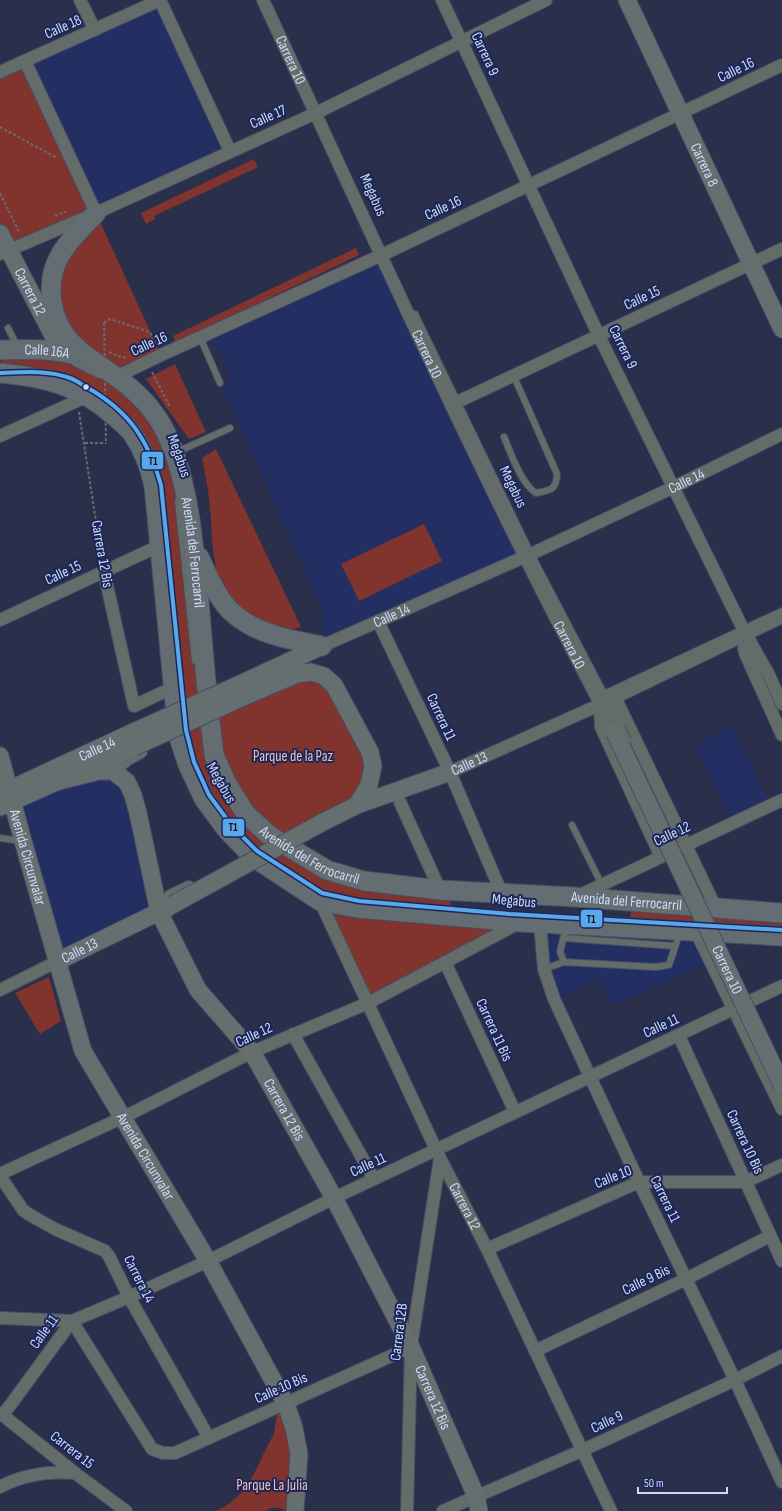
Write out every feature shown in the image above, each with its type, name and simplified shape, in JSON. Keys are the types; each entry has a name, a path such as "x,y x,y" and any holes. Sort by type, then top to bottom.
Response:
{"main road":[{"name":"Carrera 8","path":"627,0 782,329"},
{"path":"96,213 62,250 54,269 51,290 54,312 62,331 75,348 98,355"},
{"name":"Carrera 12","path":"0,233 4,252 64,356"},
{"name":"Calle 16A","path":"3,362 47,349 64,356 98,355"},
{"name":"Avenida del Ferrocarril","path":"98,355 110,377 137,394 165,430 171,458 183,482 194,547 214,755 226,784 246,814 270,836 327,870 364,880 442,894 502,894 575,897 710,908 782,912"},
{"name":"Avenida del Ferrocarril","path":"3,362 42,379 69,386 82,399 102,405 131,431 139,445 149,466 154,486 161,545 178,735 188,765 204,799 227,830 252,857 320,901 357,908 540,924 565,931 687,931 782,936"},
{"path":"194,547 217,592 233,614 249,625 267,633 291,640 322,646"},
{"name":"Calle 14","path":"5,798 241,691 322,646"},
{"name":"Calle 14","path":"241,691 296,674 312,672 324,676 334,685 370,752 373,766 369,785 357,805"},
{"name":"Carrera 10","path":"619,731 782,1085"},
{"name":"Calle 14","path":"5,798 55,782 131,740"},
{"name":"Avenida Circunvalar","path":"0,756 5,798 23,841 83,1051 208,1261 286,1404 294,1428 299,1454 295,1511"},
{"path":"55,782 99,771 113,771"},
{"name":"Carrera 12 Bis","path":"113,771 127,782 133,795 165,909 198,990 252,1052 334,1198 411,1347 478,1503"},
{"name":"Calle 13","path":"58,961 165,909 323,822 357,805 450,772"}],"street":[{"path":"80,0 95,30"},
{"path":"160,0 230,152"},
{"name":"Calle 18","path":"0,72 160,0"},
{"name":"Carrera 10","path":"263,0 318,112 383,255 454,404 528,555 607,699 710,908"},
{"name":"Carrera 9","path":"442,0 599,336 782,704"},
{"name":"Calle 17","path":"4,252 170,183 230,152 318,112 546,0"},
{"path":"25,61 96,213"},
{"name":"Calle 16","path":"110,377 383,255 782,65"},
{"name":"Calle 15","path":"454,404 782,249"},
{"path":"0,436 82,399"},
{"name":"Calle 14","path":"322,646 528,555 674,487 782,434"},
{"name":"Calle 15","path":"0,620 161,545"},
{"name":"Carrera 12 Bis","path":"104,572 134,706 174,687"},
{"name":"Calle 13","path":"450,772 607,699 745,631 782,617"},
{"name":"Carrera 11","path":"378,621 450,772 502,894"},
{"path":"745,631 745,653 782,735"},
{"name":"Carrera 10","path":"607,699 619,731"},
{"name":"Carrera 10","path":"607,699 601,727 661,857"},
{"path":"113,771 128,759 178,735"},
{"name":"Calle 12","path":"575,897 782,800"},
{"path":"400,802 442,894"},
{"name":"Calle 13","path":"165,909 170,896 252,857"},
{"name":"Carrera 12","path":"320,901 439,1154 487,1249 611,1511"},
{"name":"Calle 12","path":"0,1175 122,1118 252,1052 368,1002 520,922"},
{"name":"Carrera 11","path":"540,924 544,969 554,999 639,1182 735,1380 782,1482"},
{"name":"Carrera 10","path":"687,931 734,1009 782,1109"},
{"name":"Calle 13","path":"0,990 58,961"},
{"name":"Carrera 11 Bis","path":"444,962 515,1112"},
{"name":"Calle 11","path":"2,1414 72,1321 208,1261 374,1179 439,1154 515,1112 782,986"},
{"path":"293,1034 374,1179"},
{"name":"Carrera 10 Bis","path":"678,1036 782,1261"},
{"name":"Carrera 12B","path":"407,1511 411,1347 439,1154"},
{"name":"Calle 10","path":"487,1249 639,1182 745,1182 782,1165"},
{"name":"Carrera 14","path":"0,1175 23,1210 55,1229 105,1251 109,1256 129,1297 209,1438"},
{"name":"Calle 9 Bis","path":"535,1351 686,1279 770,1236"},
{"path":"0,1318 72,1321"},
{"name":"Calle 10 Bis","path":"72,1321 152,1449 163,1453 175,1453 411,1347"},
{"name":"Calle 9","path":"443,1511 478,1503 583,1450 735,1380 782,1356"},
{"name":"Carrera 15","path":"2,1414 75,1473 126,1511"},
{"path":"0,1487 25,1476 58,1472 75,1473"}],"lane":[{"path":"270,0 318,112"},
{"path":"3,362 8,328"},
{"path":"200,337 220,383"},
{"path":"64,356 74,363 110,377"},
{"name":"Megabus","path":"3,362 43,373 70,378 106,398 136,427 146,441 156,463 161,485 186,730 194,762 209,795 232,826 257,851 270,861 322,893 359,901 510,914 782,930"},
{"path":"504,437 520,474 531,490 536,493 552,489 556,484 557,474 514,375"},
{"path":"171,458 230,428"},
{"name":"Megabus","path":"176,491 195,664"},
{"path":"528,555 607,699"},
{"path":"745,631 782,611"},
{"path":"198,695 202,727"},
{"path":"619,731 629,743"},
{"name":"Megabus","path":"225,794 242,818 268,843 282,853"},
{"path":"572,825 602,885"},
{"path":"0,838 23,841"},
{"path":"355,885 442,894"},
{"path":"544,969 564,962 655,967 669,964 687,931 710,908 721,938"},
{"path":"564,962 560,952 565,931"},
{"path":"748,996 755,1010"}],"path":[{"path":"0,127 75,168"},
{"path":"0,193 19,232 26,229"},
{"path":"52,218 65,212 70,224"},
{"path":"85,443 106,443 104,323 110,319 150,332 161,355"},
{"path":"98,355 148,361 170,409"},
{"name":"Carrera 12 Bis","path":"82,399 85,443 104,572"}],"shaded area":[{"path":"160,0 230,151 96,213 25,61"},
{"path":"380,256 524,557 322,646 322,609 223,389 230,373 210,333"},
{"path":"732,726 771,806 733,823 695,745"},
{"path":"99,771 127,782 159,912 58,961 12,802"},
{"path":"540,924 696,932 710,961 612,1006 599,979 554,999"}],"green space":[{"path":"25,61 161,355 116,377 75,348 52,280 95,214 8,250 0,233 0,72"},
{"path":"254,159 258,167 154,216 155,219 146,224 141,213"},
{"path":"356,248 359,255 176,343 173,336"},
{"path":"1,357 46,357 74,363 99,375 132,400 147,417 158,434 176,483 207,758 282,853 451,898 450,908 359,901 322,893 257,851 209,795 194,762 186,730 161,485 122,413 1,373"},
{"path":"175,364 206,432 189,439 146,379"},
{"path":"216,449 301,627 286,631 237,612 217,575 212,542 208,490 202,458"},
{"path":"424,524 442,561 359,601 341,564"},
{"name":"Parque de la Paz","path":"297,674 324,676 370,752 357,805 284,845 227,784 209,713"},
{"path":"320,901 520,922 368,1003"},
{"path":"631,910 782,920 782,930 630,922"},
{"path":"49,977 61,1021 40,1034 15,993"},
{"name":"Parque La Julia","path":"281,1409 292,1438 287,1511 274,1508 266,1511 215,1511 224,1507 239,1495 250,1481 274,1433 277,1417"}],"transit line":[{"name":"T1","path":"0,373 44,373 62,375 72,379 103,397 126,417 143,441 150,454 161,485 186,730 194,762 209,795 232,826 257,851 322,893 359,901 510,914 782,930"}]}
